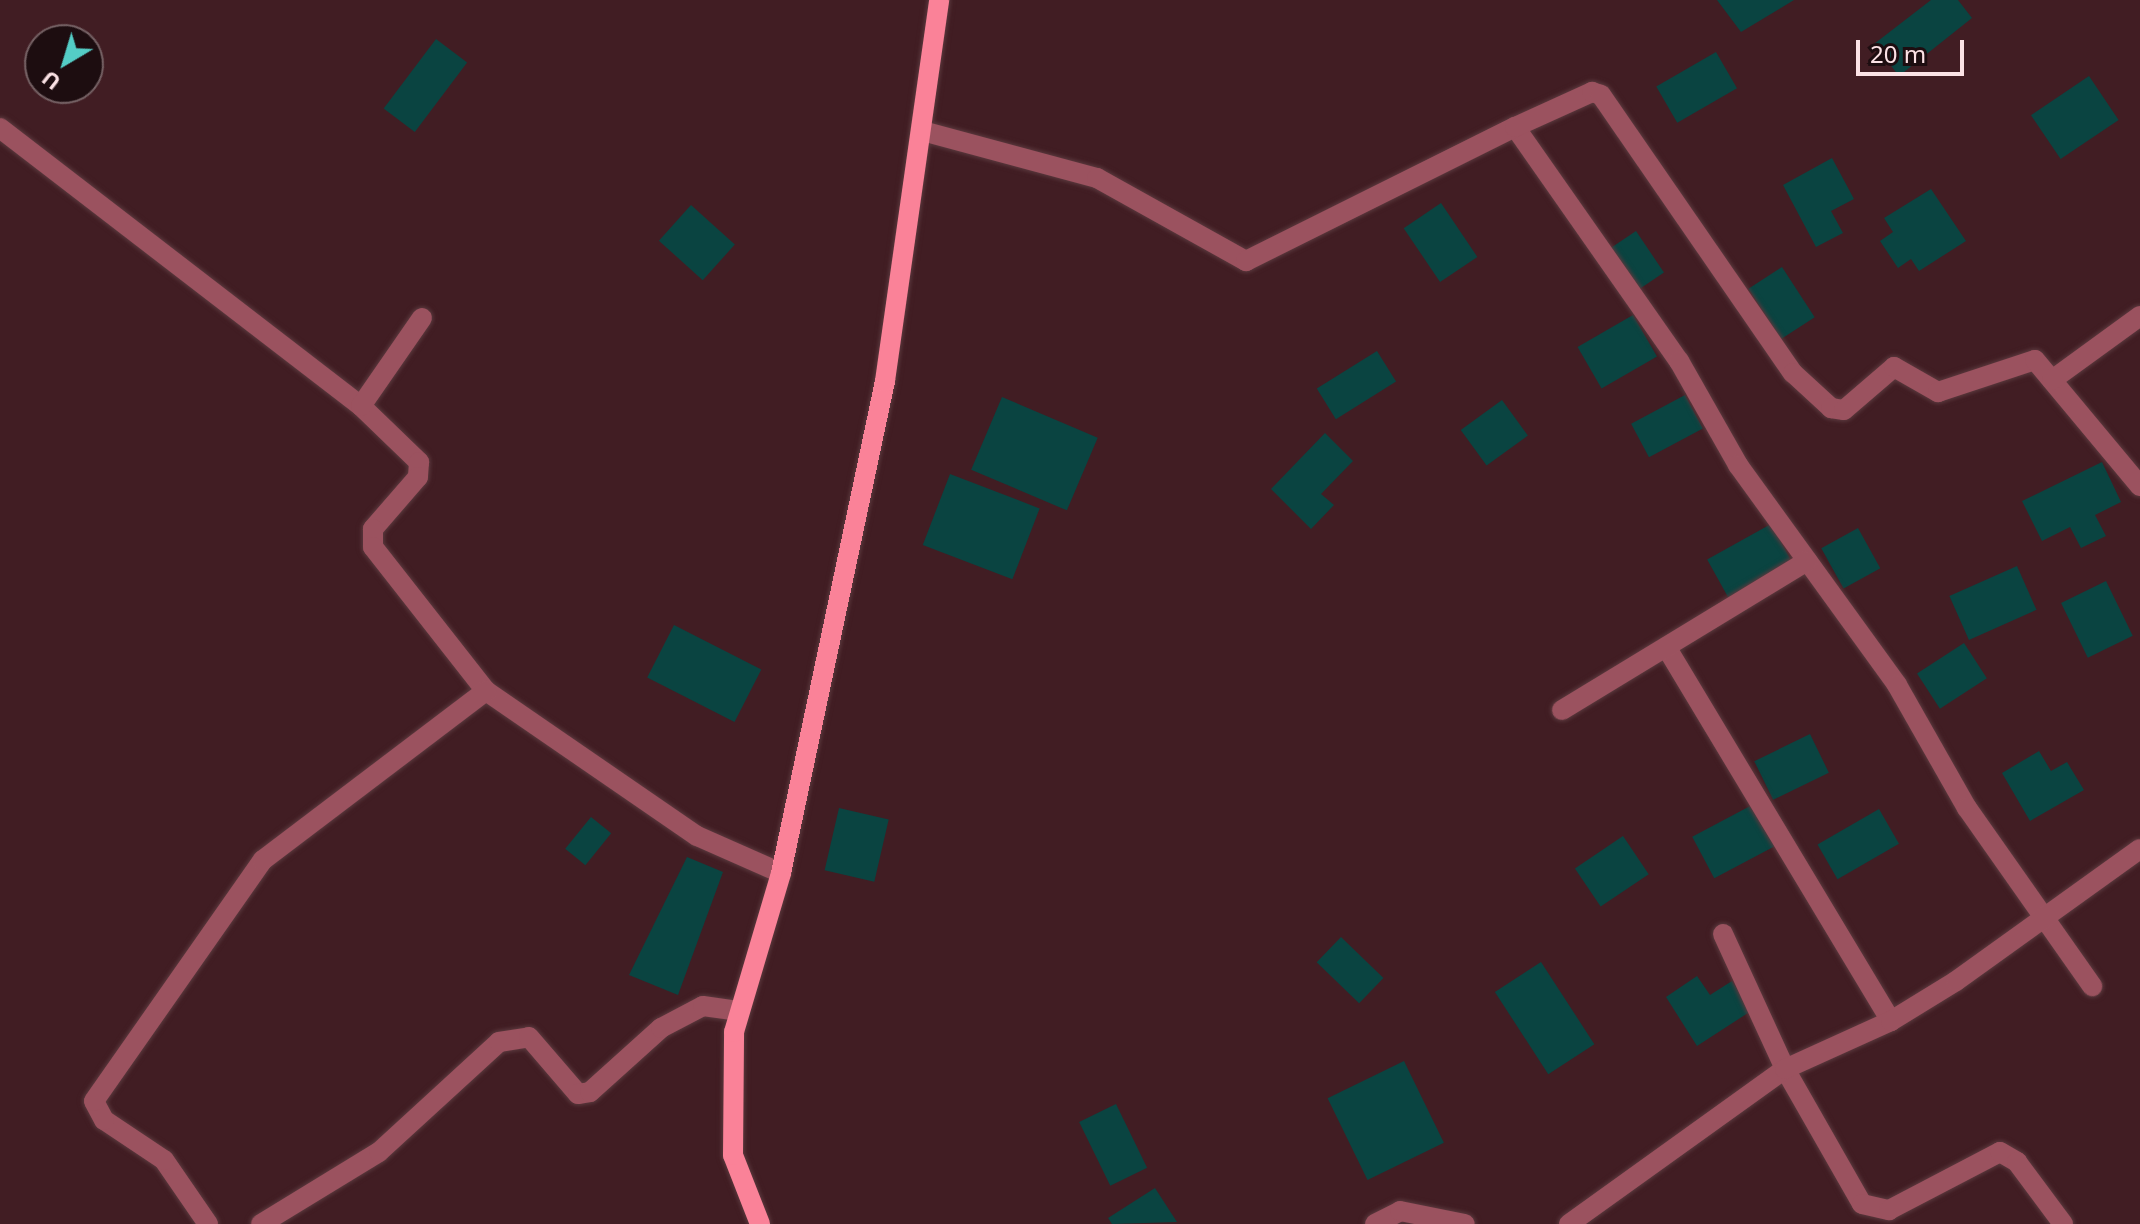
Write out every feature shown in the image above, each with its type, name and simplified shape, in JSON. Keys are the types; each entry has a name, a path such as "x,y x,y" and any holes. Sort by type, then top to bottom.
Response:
{"main road":[{"path":"760,1224 733,1155 740,1011 781,873 885,381 926,132 939,0"}],"street":[{"path":"926,132 1097,178 1246,261 1592,92 1609,101 1793,373 1838,412 1901,366 1938,392 2027,360 2052,380 2140,486"},
{"path":"1515,127 1679,361 1738,465 1897,685 2043,920 2092,986"},
{"path":"0,128 361,406 419,462 418,477 373,529 373,547 486,691 697,836 781,873"},
{"path":"2052,380 2140,316"},
{"path":"361,406 422,318"},
{"path":"1562,710 1668,650 1807,561"},
{"path":"1668,650 1891,1021"},
{"path":"208,1224 164,1160 104,1120 94,1101 263,860 486,691"},
{"path":"1569,1224 1785,1069 1891,1021 2043,920 2140,849"},
{"path":"1723,934 1785,1069 1870,1210 1889,1210 2000,1152 2017,1162 2063,1224"},
{"path":"261,1224 379,1152 499,1042 529,1037 578,1094 590,1092 661,1028 703,1006 740,1011"},
{"path":"1375,1224 1400,1211 1465,1224"}],"building":[{"path":"1717,0 1794,0 1741,32"},
{"path":"1931,0 1958,0 1972,18 1899,76 1874,44"},
{"path":"436,39 467,62 415,132 384,108"},
{"path":"1716,52 1737,88 1677,123 1656,86"},
{"path":"2089,76 2119,120 2061,159 2031,115"},
{"path":"1832,158 1854,199 1831,211 1843,233 1816,247 1783,185"},
{"path":"1931,189 1966,241 1919,271 1911,259 1898,268 1880,241 1893,232 1884,218"},
{"path":"1441,203 1477,257 1440,282 1404,228"},
{"path":"691,205 735,244 703,280 659,241"},
{"path":"1636,231 1664,272 1635,292 1607,251"},
{"path":"1782,267 1815,317 1781,339 1748,289"},
{"path":"1633,315 1657,357 1602,389 1578,347"},
{"path":"1377,351 1396,382 1336,419 1317,389"},
{"path":"1685,395 1703,429 1649,457 1631,424"},
{"path":"1002,397 1098,438 1067,510 971,470"},
{"path":"1502,400 1528,436 1487,466 1461,430"},
{"path":"1325,433 1353,461 1321,494 1334,505 1311,529 1271,489"},
{"path":"2102,462 2121,502 2095,515 2106,536 2081,548 2070,527 2042,541 2022,501"},
{"path":"950,474 1040,508 1012,579 923,545"},
{"path":"1771,524 1793,563 1729,599 1707,559"},
{"path":"1858,528 1880,568 1844,589 1821,548"},
{"path":"2017,566 2037,610 1969,640 1949,596"},
{"path":"2106,581 2133,636 2088,658 2061,603"},
{"path":"674,625 761,669 735,722 647,678"},
{"path":"1964,643 1987,678 1940,709 1917,673"},
{"path":"1810,734 1829,773 1773,800 1754,761"},
{"path":"2039,751 2051,771 2067,762 2084,790 2030,821 2002,773"},
{"path":"1754,804 1776,845 1714,878 1692,837"},
{"path":"839,808 889,819 874,882 825,870"},
{"path":"1879,809 1899,844 1838,879 1818,844"},
{"path":"591,817 611,833 585,865 565,849"},
{"path":"1623,836 1649,874 1601,907 1575,868"},
{"path":"687,857 723,872 678,995 629,975"},
{"path":"1341,937 1383,978 1359,1003 1317,962"},
{"path":"1541,962 1594,1044 1548,1074 1495,992"},
{"path":"1697,976 1710,995 1732,981 1751,1011 1697,1046 1666,997"},
{"path":"1404,1061 1444,1143 1367,1180 1328,1098"},
{"path":"1116,1104 1147,1168 1110,1186 1079,1122"},
{"path":"1155,1188 1177,1222 1112,1224 1108,1218"}]}
